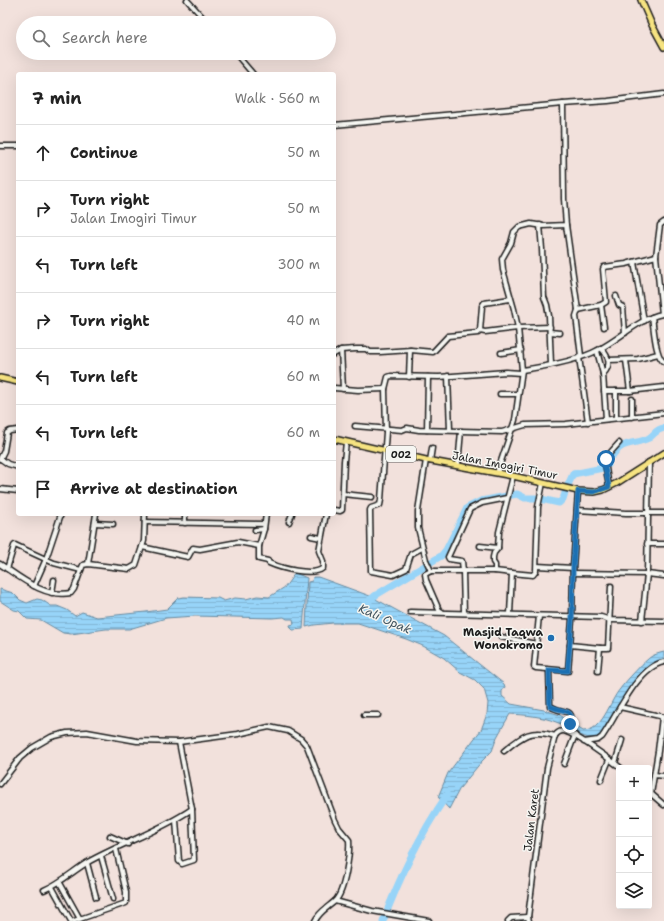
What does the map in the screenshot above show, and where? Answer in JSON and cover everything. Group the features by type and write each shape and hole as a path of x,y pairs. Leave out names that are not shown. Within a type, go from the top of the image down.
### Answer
{"main road":[{"path":"641,0 652,25 664,46"},
{"path":"0,378 16,382"},
{"name":"Jalan Imogiri Timur","path":"336,440 578,491 594,492 609,487 664,453"}],"street":[{"path":"187,0 202,16"},
{"path":"241,60 251,72"},
{"path":"336,125 664,94"},
{"path":"563,104 564,199 566,225 578,310 576,316 588,422"},
{"path":"0,146 16,146"},
{"path":"422,548 411,554 406,569 398,573 393,575 371,571 370,510 371,508 380,505 381,502 385,428 385,389 388,376 428,377 521,371 599,350 652,316 663,313 656,256 660,225 664,222"},
{"path":"497,473 515,420 521,371 521,350 518,328 502,270 502,259 511,243 516,229 522,225 566,225"},
{"path":"540,225 544,297 547,305 550,327 551,364"},
{"path":"578,310 601,305 606,302 604,267 634,262 656,256"},
{"path":"634,262 644,321"},
{"path":"616,296 619,305 623,307 625,333"},
{"path":"480,331 483,304 486,302 510,300"},
{"path":"601,305 604,326"},
{"path":"652,316 658,354 664,362"},
{"path":"336,353 341,350 366,349 370,352 410,350 433,352 448,336 478,333 480,331 485,332 518,328 550,327"},
{"path":"550,332 560,333"},
{"path":"341,350 343,389"},
{"path":"409,377 410,350"},
{"path":"501,353 521,350"},
{"path":"599,350 607,356 609,360 608,367 603,374"},
{"path":"599,350 603,374 606,419"},
{"path":"609,360 638,359 658,354"},
{"path":"626,360 630,391"},
{"path":"448,376 450,430"},
{"path":"428,377 428,430"},
{"path":"604,391 630,391 664,387"},
{"path":"336,388 358,390 385,389"},
{"path":"616,391 616,418"},
{"path":"500,394 518,394"},
{"path":"632,399 632,417"},
{"path":"355,426 402,430 407,428 419,430 495,432 512,430 525,425 566,424 664,413"},
{"path":"16,430 7,433 4,451 0,459 16,466"},
{"path":"458,465 461,431"},
{"path":"336,510 342,510 346,442"},
{"path":"609,487 606,467 610,453 620,443"},
{"path":"430,569 422,548 418,528 418,511 428,460 432,448"},
{"path":"642,621 647,574 649,461"},
{"path":"495,571 493,556 498,548 500,532 513,476"},
{"path":"442,612 439,610 437,602 426,580 425,574 430,569 495,571 532,575 536,572 538,507 544,483"},
{"path":"0,489 16,491"},
{"path":"539,616 534,667 549,670 568,671 578,491"},
{"path":"343,494 372,497"},
{"path":"464,613 464,571 462,561 449,559 448,557 470,509 474,506 508,497"},
{"path":"577,510 648,514 664,513"},
{"path":"34,586 46,559 60,516"},
{"path":"88,564 96,516"},
{"path":"0,564 34,586 52,593 70,593 74,589 84,565 88,564 129,569 136,565 144,541 145,516"},
{"path":"185,516 185,523"},
{"path":"266,516 259,546 259,559 268,561 269,563 281,568 313,572 323,568 323,560 319,551 326,516"},
{"path":"289,522 291,516"},
{"path":"145,522 264,527"},
{"path":"95,523 113,524"},
{"path":"255,530 264,527"},
{"path":"311,536 321,538"},
{"path":"142,547 188,557 193,548 200,549 238,542 259,546"},
{"path":"647,544 664,544"},
{"path":"7,569 15,545 63,566 81,570"},
{"path":"480,546 498,548"},
{"path":"537,566 573,571 664,576"},
{"path":"510,614 512,573"},
{"path":"52,593 54,580"},
{"path":"570,645 600,648 607,648 609,646 611,586"},
{"path":"410,612 601,617 610,620 664,621"},
{"path":"501,637 536,644"},
{"path":"598,671 600,648"},
{"path":"584,742 598,740 602,737 630,691 654,665 664,662"},
{"path":"549,670 550,706 568,712 572,721 568,730"},
{"path":"620,707 663,717 662,743 652,784"},
{"path":"364,715 378,715"},
{"path":"0,784 20,758 46,739 59,734 87,732 137,741 179,742 238,734 269,727 288,731 304,742 310,752 335,820 339,828 349,840 349,852 344,883 340,894 335,901 317,916 315,921"},
{"path":"504,751 518,739 530,733 539,732 555,736 560,731 568,730 617,765"},
{"path":"564,764 575,735"},
{"name":"Jalan Karet","path":"528,919 547,768 555,736"},
{"path":"615,763 622,740"},
{"path":"176,820 179,861 182,864 194,860 192,809 179,742"},
{"path":"601,780 609,760"},
{"path":"654,775 664,776"},
{"path":"652,795 664,805"},
{"path":"44,890 60,883 87,863 176,820 192,809"},
{"path":"110,836 128,844"},
{"path":"74,921 126,903 126,892 116,849"},
{"path":"101,856 113,899"},
{"path":"87,863 96,898"},
{"path":"60,883 80,919"},
{"path":"52,887 71,921"},
{"path":"335,901 372,911 429,921"},
{"path":"508,921 511,918 528,919"}],"water":[{"path":"295,573 307,578 303,629 293,630 290,625 294,624 293,619 287,619 284,617 195,616 166,618 129,629 106,629 71,634 63,633 41,620 27,619 19,611 14,610 0,601 0,589 13,593 20,600 27,603 37,599 42,600 51,606 57,606 67,610 75,616 82,612 97,617 167,609 178,598 184,597 218,598 224,601 235,598 246,599 257,596 269,597 285,587"},
{"path":"313,577 318,577 370,596 444,636 504,684 505,687 502,691 502,696 511,704 544,710 560,715 583,731 590,730 601,721 626,681 649,658 664,652 664,663 652,669 629,689 612,719 599,737 593,738 582,736 561,724 545,718 510,714 497,737 492,751 460,788 449,809 438,797 448,773 481,730 487,714 488,703 484,689 475,680 460,672 444,658 423,646 406,639 358,623 333,623 306,627 308,582 312,581"}],"waterway":[{"path":"613,455 621,447 649,438 657,431 664,428"},
{"path":"568,485 573,474 603,468 608,465"},
{"path":"541,499 559,503 563,499 566,490"},
{"path":"365,604 376,595 441,556 446,550 467,508 481,501 517,494 525,498 539,498"},
{"name":"Kali Opak","path":"383,921 411,856 447,795"}],"place":[{"name":"Masjid Taqwa Wonokromo","path":"551,638"}],"route":[{"path":"570,724 572,719 571,715 566,711 555,709 550,706 549,670 568,671 570,659 573,568 578,491 594,492 609,487 604,463 606,459"}]}
